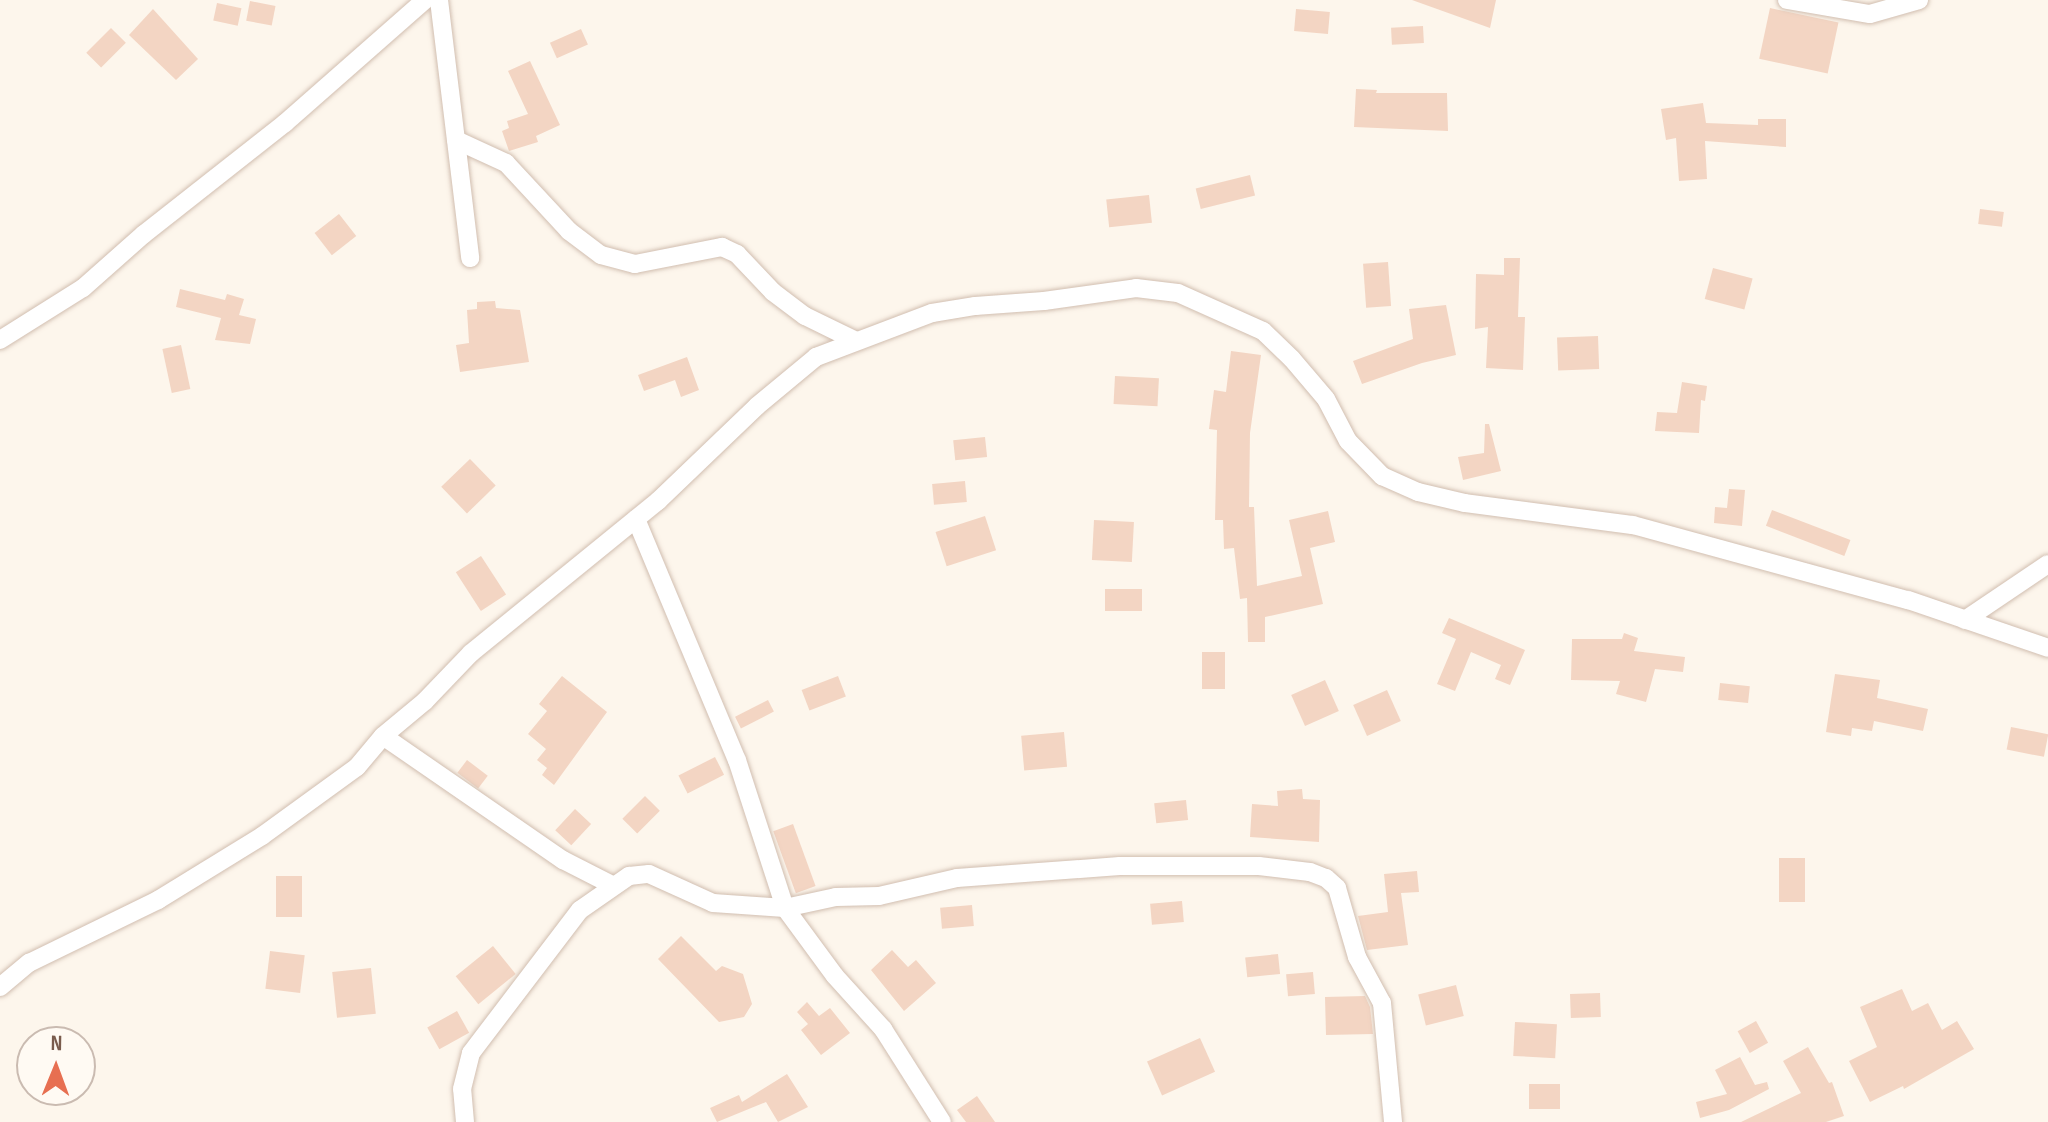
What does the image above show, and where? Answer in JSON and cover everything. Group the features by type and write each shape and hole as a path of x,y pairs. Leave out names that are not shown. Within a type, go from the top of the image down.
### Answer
{"street":[{"path":"0,340 83,288 144,234 285,123 425,0"},
{"path":"439,0 470,258"},
{"path":"1787,0 1870,14 1919,0"},
{"path":"456,140 506,163 569,231 601,255 635,264 722,247 737,254 773,292 805,316 854,340"},
{"path":"0,987 29,963 158,900 262,836 357,767 383,736 425,701 471,653 636,519 757,406 816,357 854,340 932,313 1136,288 1178,293 1263,331 1326,399 1357,450 1382,476 1418,492 1465,503 1633,525 1770,560 2048,648"},
{"path":"636,519 737,760 785,908 835,976 883,1029 942,1122"},
{"path":"1965,620 2048,564"},
{"path":"383,736 563,860 612,885"},
{"path":"465,1122 462,1089 471,1053 580,910 629,876 649,874 713,903 785,908 836,897 879,896 957,878 1090,868 1259,866 1310,872 1326,878 1337,888 1357,957 1382,1003 1393,1122"}],"building":[{"path":"1412,0 1496,0 1490,28"},
{"path":"250,1 276,6 272,26 246,21"},
{"path":"217,3 241,8 238,26 213,21"},
{"path":"1770,8 1838,23 1828,73 1759,59"},
{"path":"153,9 198,59 176,80 129,35"},
{"path":"1296,9 1330,12 1328,34 1294,31"},
{"path":"1423,26 1424,43 1392,45 1391,28"},
{"path":"111,28 126,43 101,68 86,53"},
{"path":"581,29 588,45 557,58 550,43"},
{"path":"530,61 560,125 536,136 538,142 509,151 502,131 509,128 507,121 528,114 508,71"},
{"path":"1356,89 1377,90 1376,93 1447,93 1448,131 1354,127"},
{"path":"1703,103 1706,123 1758,125 1758,119 1786,119 1786,147 1705,141 1707,179 1679,181 1676,138 1666,140 1661,109"},
{"path":"1250,175 1255,195 1201,209 1196,189"},
{"path":"1149,195 1152,223 1109,227 1106,199"},
{"path":"1980,209 2004,212 2002,227 1978,224"},
{"path":"339,214 356,236 332,255 315,233"},
{"path":"1504,258 1520,258 1518,317 1525,317 1523,370 1486,368 1488,327 1475,329 1476,274 1504,275"},
{"path":"1388,262 1391,306 1366,308 1363,264"},
{"path":"1713,268 1753,279 1744,310 1705,299"},
{"path":"180,289 225,300 227,294 244,299 239,315 256,319 250,344 215,340 221,318 176,307"},
{"path":"495,301 496,308 520,310 529,362 460,372 456,345 469,343 467,310 477,309 477,302"},
{"path":"1446,305 1456,355 1362,384 1353,361 1413,339 1409,309"},
{"path":"1598,336 1599,369 1558,370 1557,337"},
{"path":"181,345 190,389 172,393 162,349"},
{"path":"1231,351 1261,355 1250,433 1249,507 1254,507 1257,586 1302,576 1289,520 1328,511 1335,542 1310,548 1323,604 1265,617 1265,642 1248,642 1247,598 1240,599 1234,548 1224,549 1223,520 1215,520 1217,430 1209,429 1214,390 1226,392"},
{"path":"687,357 699,390 681,397 675,380 644,391 638,375"},
{"path":"1115,376 1159,378 1157,406 1114,404"},
{"path":"1682,382 1707,386 1705,401 1701,400 1699,433 1655,431 1657,412 1677,413"},
{"path":"1485,424 1489,424 1501,471 1463,480 1458,457 1484,453"},
{"path":"985,437 987,457 955,460 953,440"},
{"path":"470,459 496,486 467,513 441,487"},
{"path":"965,481 967,502 934,505 932,484"},
{"path":"1729,489 1745,490 1742,526 1714,523 1715,507 1727,508"},
{"path":"1772,510 1850,540 1844,556 1766,526"},
{"path":"985,516 996,550 947,566 936,532"},
{"path":"1094,520 1134,522 1132,562 1092,560"},
{"path":"481,556 506,595 481,611 456,572"},
{"path":"1105,589 1142,589 1142,611 1105,611"},
{"path":"1449,618 1525,650 1510,685 1495,679 1501,665 1471,652 1455,691 1437,684 1456,639 1442,633"},
{"path":"1624,633 1638,638 1634,651 1685,657 1683,672 1655,669 1646,702 1616,694 1620,681 1571,680 1572,639 1622,639"},
{"path":"1202,652 1225,652 1225,689 1202,689"},
{"path":"1835,674 1880,680 1877,698 1928,709 1923,731 1874,721 1872,731 1852,728 1851,736 1826,732"},
{"path":"562,676 607,712 554,785 542,775 547,768 537,760 546,749 528,734 547,711 539,704"},
{"path":"838,676 846,697 809,711 802,690"},
{"path":"1325,680 1339,711 1305,726 1291,695"},
{"path":"1720,683 1750,686 1748,703 1718,700"},
{"path":"1387,690 1401,721 1367,736 1353,705"},
{"path":"768,700 774,712 741,728 735,717"},
{"path":"2011,727 2048,734 2044,757 2007,750"},
{"path":"1064,732 1067,767 1024,771 1021,736"},
{"path":"715,757 724,775 688,793 678,776"},
{"path":"467,760 488,776 478,788 457,773"},
{"path":"1302,789 1303,799 1320,800 1319,842 1250,837 1252,804 1278,806 1277,791"},
{"path":"645,796 660,811 637,833 622,819"},
{"path":"1186,800 1188,820 1156,823 1154,803"},
{"path":"575,809 591,824 571,845 555,830"},
{"path":"793,824 816,886 796,893 773,831"},
{"path":"1779,858 1805,858 1805,902 1779,902"},
{"path":"1417,871 1419,892 1401,893 1408,945 1367,950 1358,916 1388,912 1384,874"},
{"path":"276,876 302,876 302,917 276,917"},
{"path":"1182,901 1184,922 1152,925 1150,904"},
{"path":"972,905 974,926 942,929 940,908"},
{"path":"681,936 716,971 722,966 743,974 752,1004 744,1017 719,1022 658,959"},
{"path":"493,946 516,974 478,1004 456,976"},
{"path":"892,950 908,967 916,960 936,983 904,1011 871,970"},
{"path":"270,951 305,955 300,993 265,989"},
{"path":"1278,954 1280,974 1247,977 1245,957"},
{"path":"371,968 376,1014 337,1018 332,972"},
{"path":"1313,972 1315,994 1288,996 1286,974"},
{"path":"1456,985 1464,1016 1426,1025 1418,994"},
{"path":"1902,989 1912,1011 1928,1003 1942,1030 1957,1021 1974,1049 1904,1089 1903,1086 1870,1102 1849,1061 1877,1047 1860,1007"},
{"path":"1600,993 1601,1017 1571,1018 1570,994"},
{"path":"1365,996 1370,1007 1373,1034 1326,1035 1325,997"},
{"path":"807,1002 819,1016 830,1008 850,1033 821,1055 801,1030 808,1024 797,1012"},
{"path":"457,1011 469,1033 439,1049 427,1027"},
{"path":"1756,1021 1768,1043 1750,1053 1738,1031"},
{"path":"1515,1022 1557,1024 1555,1058 1513,1056"},
{"path":"1200,1038 1215,1072 1162,1095 1147,1062"},
{"path":"1808,1047 1829,1083 1832,1082 1844,1116 1826,1122 1741,1122 1801,1093 1783,1061"},
{"path":"1740,1057 1755,1085 1767,1082 1769,1089 1729,1110 1700,1118 1696,1102 1727,1094 1715,1070"},
{"path":"787,1074 808,1107 778,1122 766,1102 717,1122 710,1108 739,1095 742,1102"},
{"path":"1529,1084 1560,1084 1560,1109 1529,1109"},
{"path":"977,1096 995,1122 966,1122 957,1110"}]}
